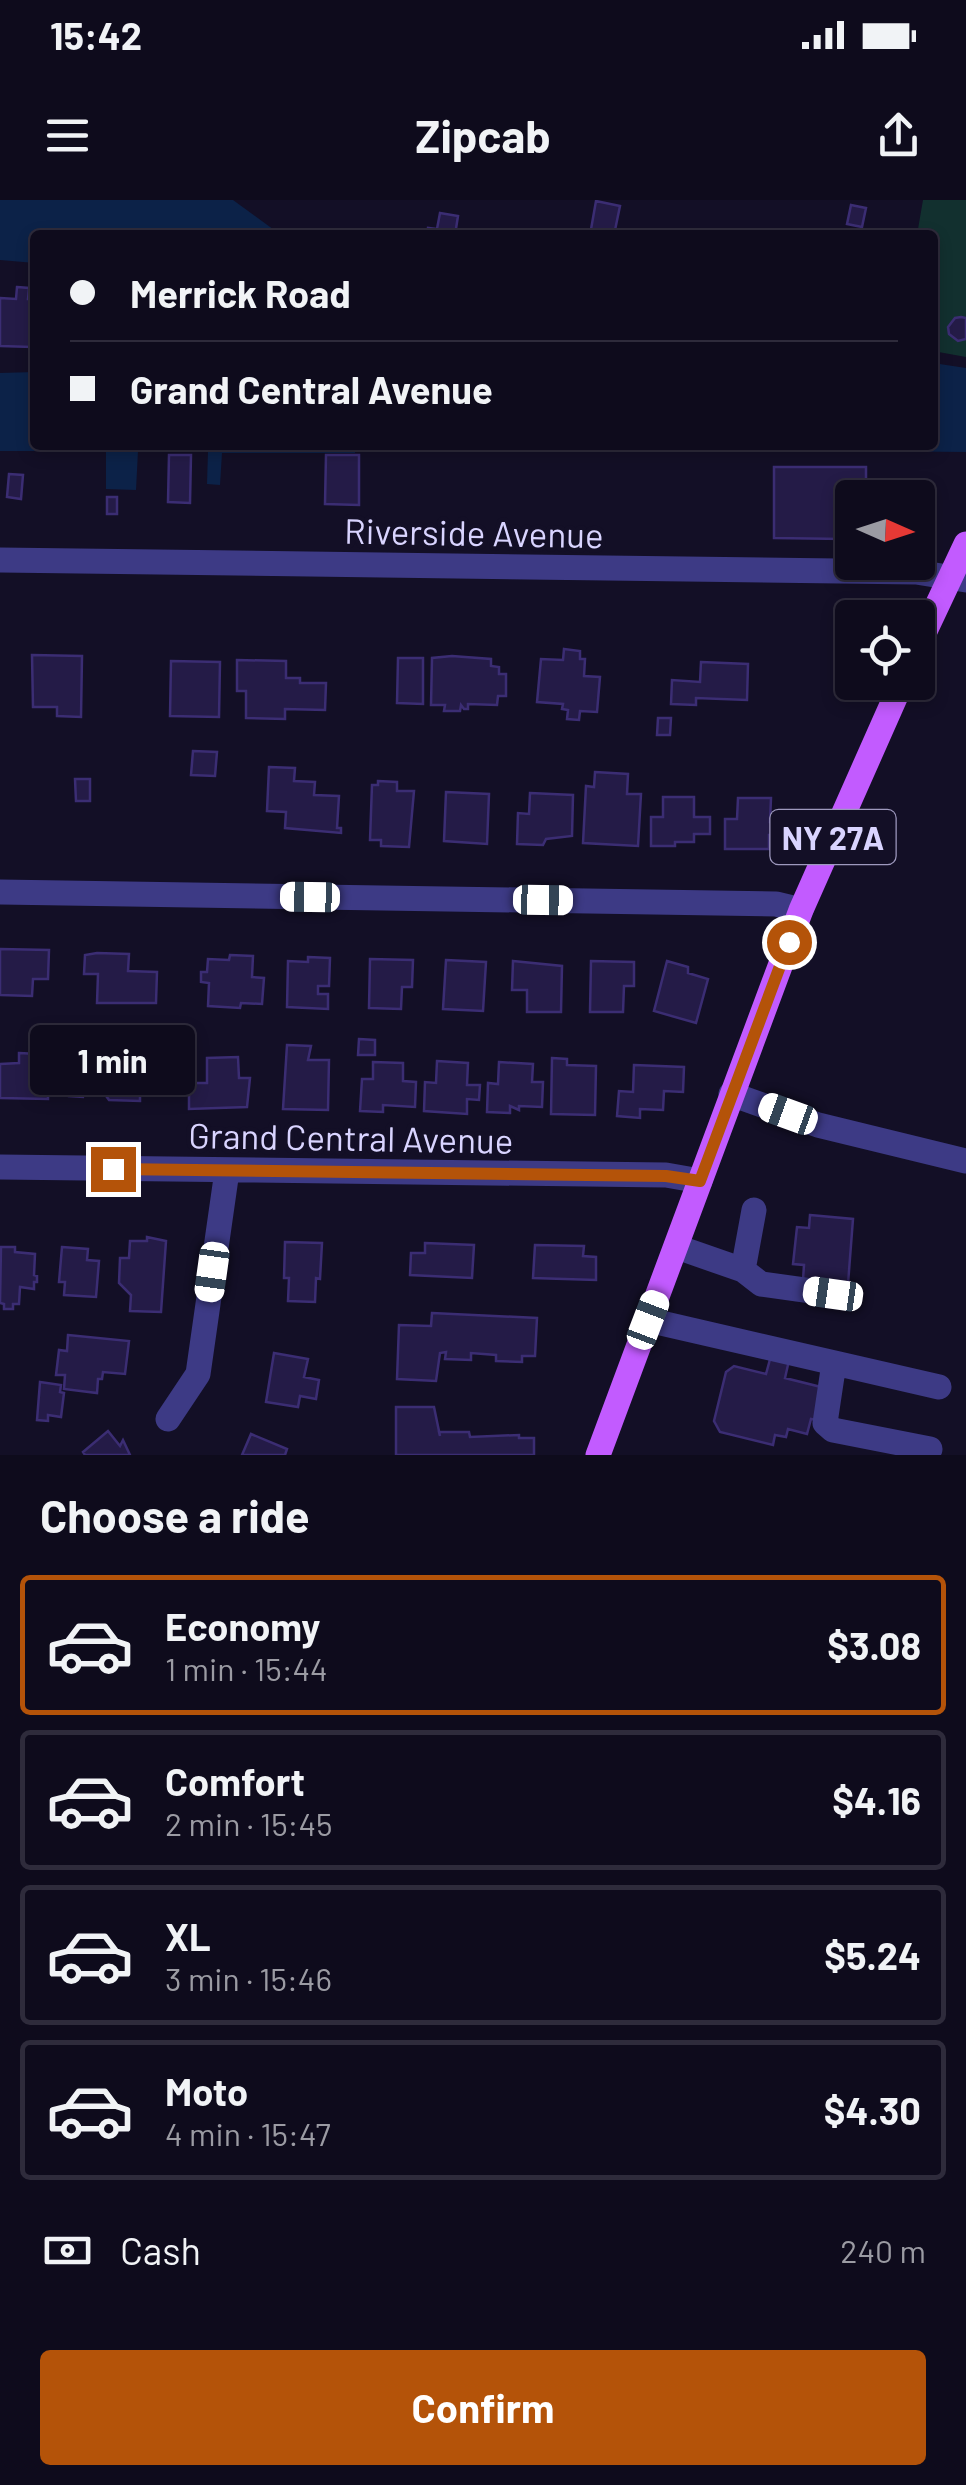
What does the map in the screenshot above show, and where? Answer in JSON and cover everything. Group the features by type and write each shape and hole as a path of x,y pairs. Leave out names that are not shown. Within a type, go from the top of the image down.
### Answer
{"main road":[{"path":"935,616 956,579 966,544"},
{"name":"NY 27A","path":"598,1455 802,910 894,700"}],"street":[{"name":"Riverside Avenue","path":"0,560 916,572 956,579"},
{"path":"0,892 776,904 802,910"},
{"path":"731,1094 818,1125 966,1162"},
{"name":"Grand Central Avenue","path":"0,1167 666,1176 700,1181"},
{"path":"168,1420 198,1374 227,1171"},
{"path":"743,1270 754,1210"},
{"path":"677,1247 743,1270 761,1284 833,1294"},
{"path":"648,1320 939,1387"},
{"path":"834,1363 826,1423 833,1430 930,1449"}],"green space":[{"path":"923,200 966,200 966,357 938,352 938,230 918,230"}],"water":[{"path":"0,200 233,200 274,230 30,230 30,263 0,260"},
{"path":"938,364 966,368 966,452 763,450 938,450"},
{"path":"30,372 30,450 355,450 355,453 222,453 220,485 207,484 208,451 138,451 136,490 106,489 106,451 0,451 0,373"}],"building":[{"path":"596,201 620,206 615,230 591,230"},
{"path":"851,205 866,208 862,227 847,224"},
{"path":"440,213 458,216 456,230 428,230 437,229"},
{"path":"17,287 29,288 30,347 0,346 0,298 16,299"},
{"path":"961,317 966,318 966,339 958,341 949,334 948,327"},
{"path":"169,455 191,455 190,503 168,502"},
{"path":"326,455 359,455 359,505 325,504"},
{"path":"774,467 866,467 866,480 835,480 835,539 774,538"},
{"path":"9,474 23,475 21,499 7,497"},
{"path":"107,497 117,497 117,514 107,514"},
{"path":"564,649 580,651 580,659 585,659 584,676 600,677 597,712 580,711 579,720 567,719 568,710 562,709 563,704 537,702 541,659 563,660"},
{"path":"32,655 82,656 81,717 57,716 57,707 33,707"},
{"path":"398,658 423,658 423,704 397,703"},
{"path":"432,658 491,659 491,666 499,667 499,674 506,674 506,696 498,696 497,705 468,704 468,709 464,709 461,705 460,711 444,711 445,705 431,705"},
{"path":"237,660 286,661 286,678 300,678 300,683 326,683 325,710 285,709 285,719 246,718 246,691 237,691"},
{"path":"171,661 220,662 219,717 170,716"},
{"path":"701,662 748,664 747,700 696,698 696,705 671,704 672,680 700,682"},
{"path":"658,718 671,718 670,735 657,735"},
{"path":"193,751 217,752 215,776 191,775"},
{"path":"269,767 295,768 294,781 315,782 314,795 339,796 337,828 341,828 341,833 285,828 286,812 267,811"},
{"path":"595,772 628,774 627,794 641,794 638,846 583,843 586,786 594,787"},
{"path":"75,779 90,779 90,801 76,801"},
{"path":"378,781 397,782 397,791 414,791 409,847 381,846 381,840 370,840 372,785 378,785"},
{"path":"446,792 489,794 487,844 444,841"},
{"path":"530,793 573,795 572,836 546,839 543,845 517,844 518,813 529,814"},
{"path":"663,797 694,797 694,817 710,817 710,834 694,834 694,842 675,842 675,846 651,846 651,817 663,817"},
{"path":"738,798 771,798 770,822 780,823 780,835 769,835 769,849 725,849 725,819 737,819"},
{"path":"0,949 49,950 48,979 33,979 32,996 0,995"},
{"path":"129,954 128,971 157,972 156,1003 97,1003 98,974 84,974 85,955"},
{"path":"230,955 253,956 252,977 264,978 262,1004 241,1003 240,1008 208,1006 209,983 201,982 201,972 207,972 208,959 229,960"},
{"path":"308,957 330,958 329,986 318,986 318,994 328,994 328,1009 287,1007 288,961 308,962"},
{"path":"370,959 413,960 412,987 402,987 401,1009 369,1008"},
{"path":"446,960 486,962 483,1011 443,1009"},
{"path":"513,961 562,966 561,1012 527,1012 527,990 512,990"},
{"path":"591,961 634,962 634,986 624,986 623,1012 590,1012"},
{"path":"667,961 708,979 696,1023 654,1011"},
{"path":"359,1039 375,1040 375,1055 358,1055"},
{"path":"287,1045 311,1046 308,1060 329,1060 328,1110 283,1109"},
{"path":"19,1053 37,1054 37,1065 48,1065 48,1099 0,1098 0,1064 19,1063"},
{"path":"238,1057 239,1078 250,1078 247,1107 189,1109 189,1083 207,1083 207,1058"},
{"path":"552,1058 567,1059 567,1065 596,1066 595,1115 551,1114"},
{"path":"108,1060 125,1061 124,1074 141,1071 140,1077 151,1078 150,1095 140,1094 140,1101 109,1100 104,1093 69,1096 70,1074 103,1077"},
{"path":"437,1061 468,1063 467,1085 480,1085 479,1100 467,1099 467,1114 424,1111 425,1082 436,1083"},
{"path":"373,1062 403,1063 403,1081 416,1082 415,1107 383,1105 383,1112 360,1111 362,1079 373,1079"},
{"path":"499,1062 533,1064 532,1082 543,1082 542,1107 519,1106 519,1110 510,1106 510,1113 487,1112 488,1083 498,1084"},
{"path":"634,1065 684,1067 683,1092 664,1091 663,1110 640,1109 640,1118 617,1116 619,1091 633,1092"},
{"path":"810,1215 853,1219 848,1284 803,1280 804,1265 793,1264 797,1227 809,1228"},
{"path":"147,1237 166,1241 161,1312 130,1311 131,1295 119,1283 120,1258 129,1258 130,1241 147,1241"},
{"path":"285,1242 322,1243 315,1302 288,1301"},
{"path":"425,1243 474,1245 472,1278 410,1275 411,1253 425,1253"},
{"path":"535,1245 584,1246 583,1256 596,1257 596,1280 533,1278"},
{"path":"1,1247 35,1254 37,1282 34,1289 20,1287 19,1304 13,1304 13,1309 4,1309 0,1303"},
{"path":"62,1247 88,1249 87,1260 99,1261 96,1297 64,1295 65,1282 59,1282"},
{"path":"432,1313 537,1318 535,1356 522,1356 522,1362 496,1361 496,1355 471,1353 471,1360 445,1359 446,1352 440,1353 436,1381 397,1379 399,1325 431,1326"},
{"path":"68,1335 129,1341 125,1374 103,1372 97,1393 64,1389 65,1375 56,1375 59,1350 67,1351"},
{"path":"772,1352 790,1356 785,1378 825,1388 817,1420 811,1419 807,1434 788,1429 786,1437 775,1435 773,1445 720,1432 714,1421 726,1372 734,1366 766,1374"},
{"path":"274,1353 308,1359 304,1377 319,1380 316,1399 300,1396 298,1407 266,1402"},
{"path":"40,1382 61,1385 61,1417 48,1415 48,1421 37,1420"},
{"path":"396,1407 434,1407 439,1432 469,1432 470,1437 534,1438 534,1455 396,1455"},
{"path":"108,1431 120,1446 123,1440 130,1455 85,1455 83,1452"},
{"path":"251,1434 287,1449 285,1455 242,1455"}],"route":[{"path":"113,1169 666,1176 700,1181 789,942"}]}
